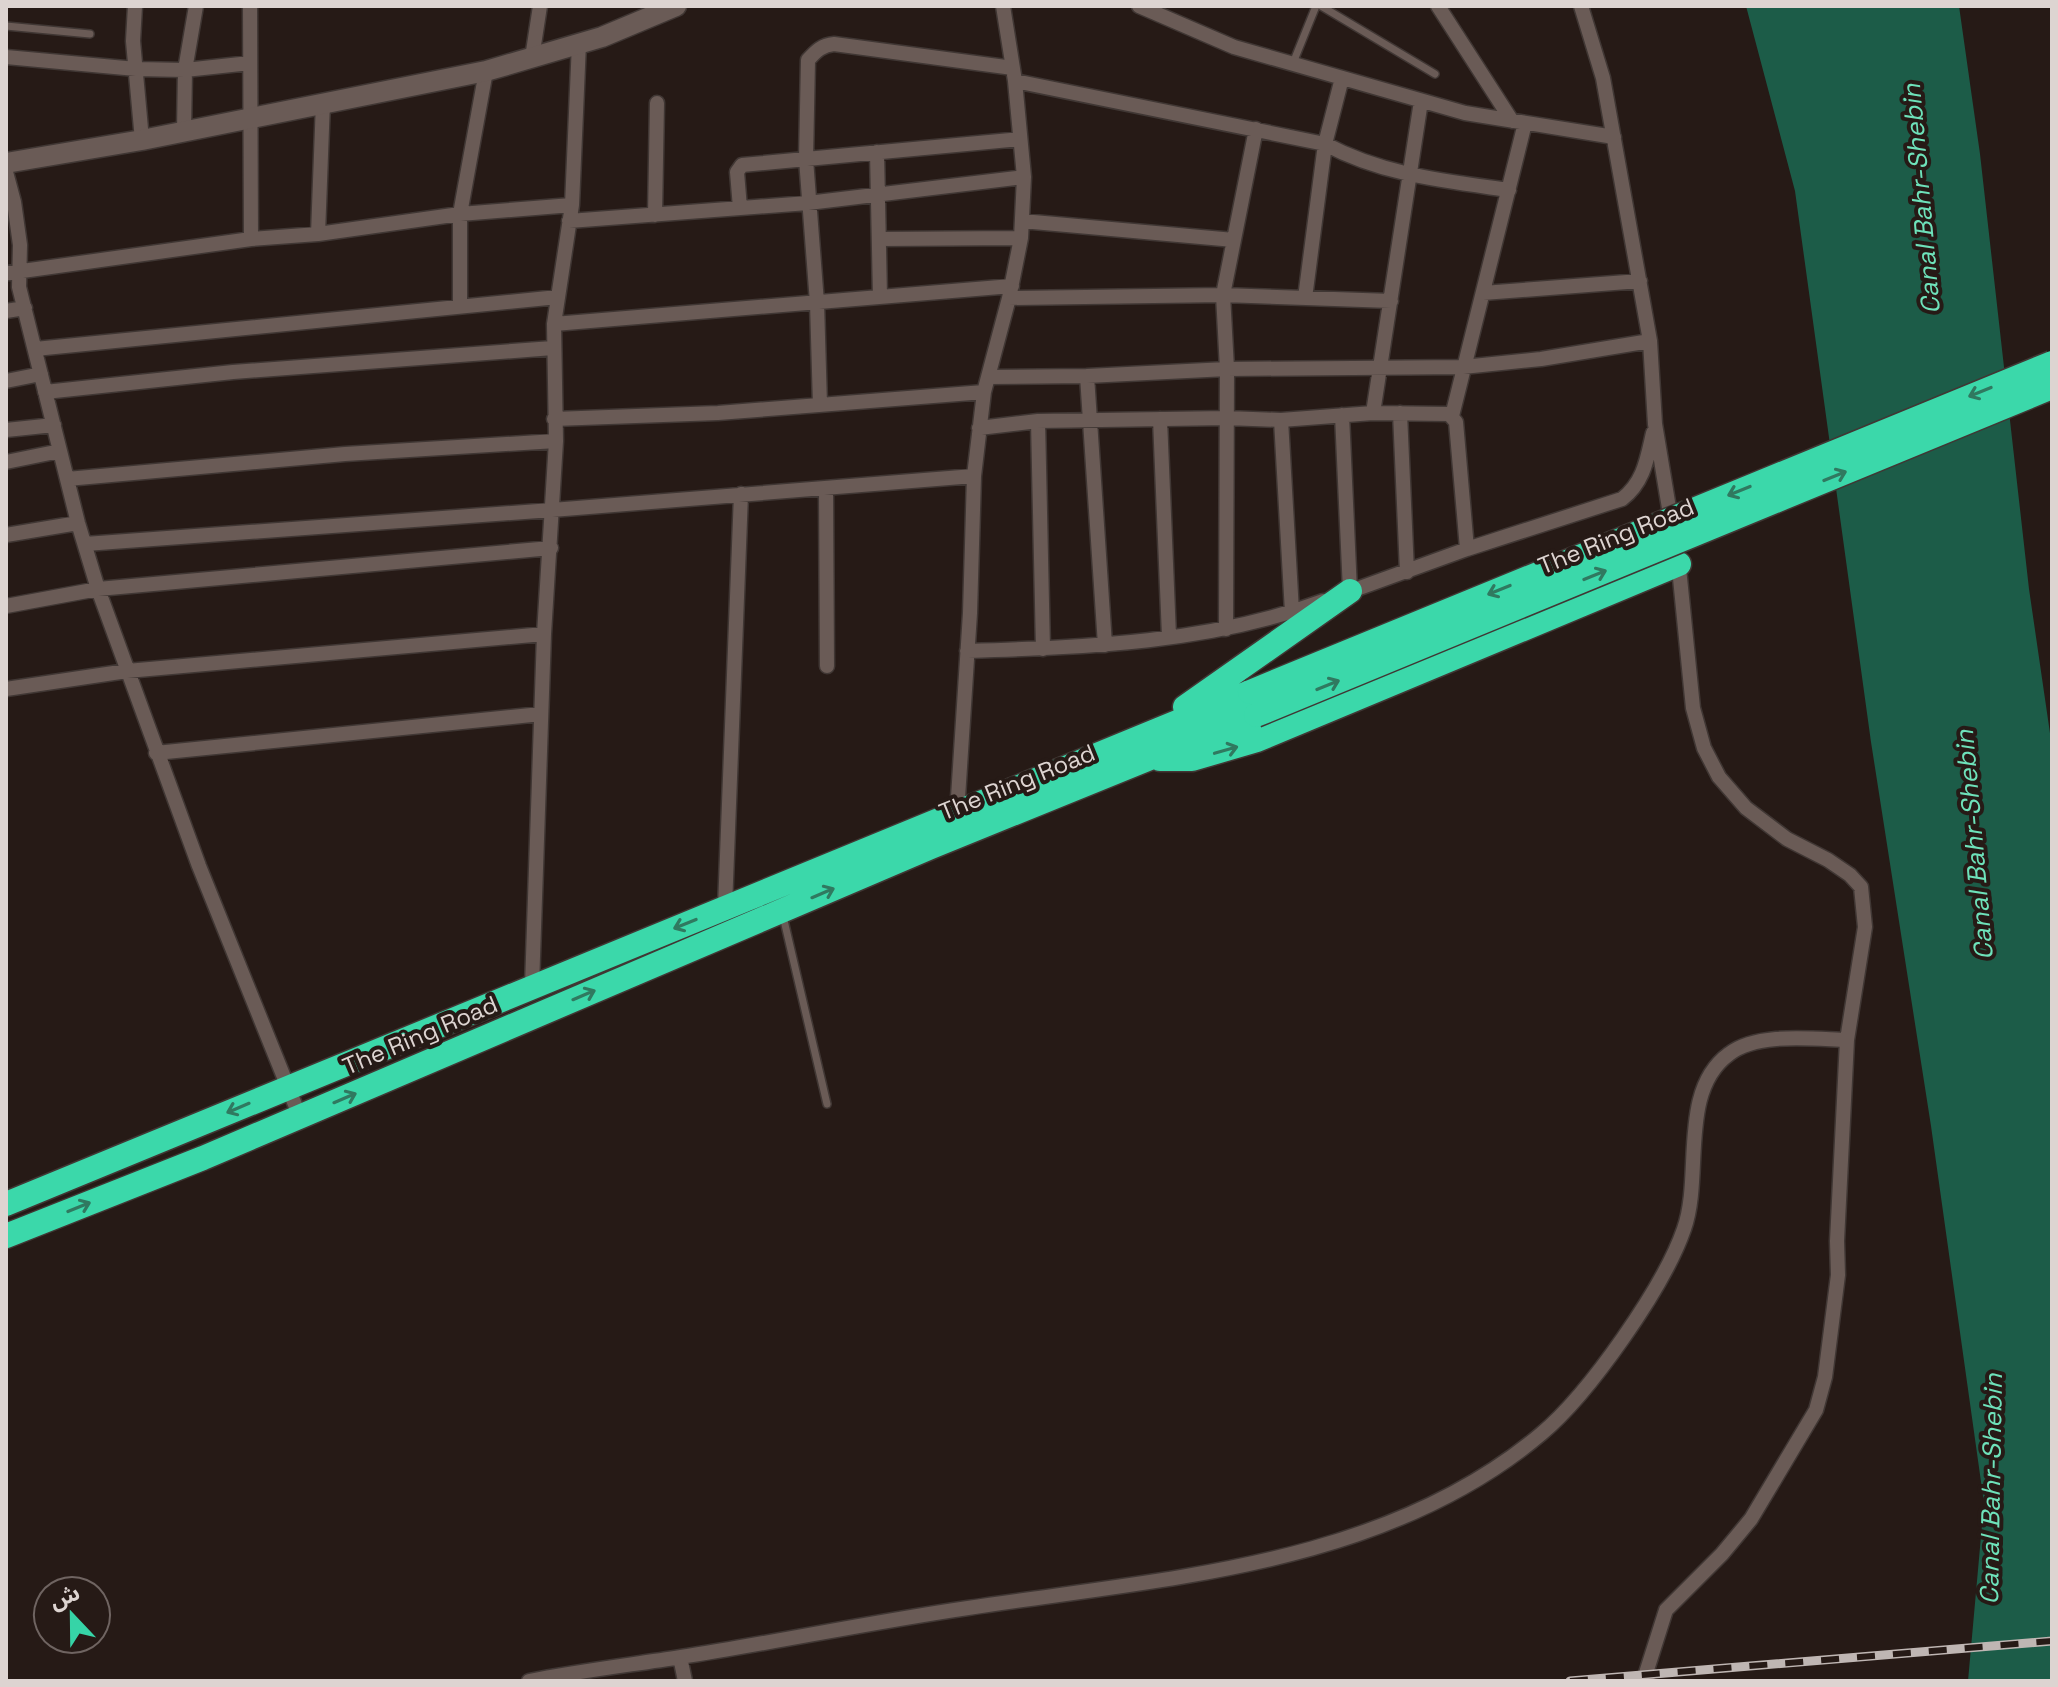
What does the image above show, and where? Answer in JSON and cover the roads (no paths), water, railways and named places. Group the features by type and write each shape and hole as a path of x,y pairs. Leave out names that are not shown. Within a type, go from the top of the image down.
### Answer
{"highway":[{"name":"The Ring Road","path":"1253,703 2052,363"},
{"name":"The Ring Road","path":"6,1236 203,1158 782,911 1148,746 2052,387"},
{"path":"1148,746 1192,759 1257,740 1679,564"},
{"path":"1148,746 1350,591"},
{"name":"The Ring Road","path":"6,1204 957,813 1148,746"}],"street":[{"path":"135,6 133,41 142,140"},
{"path":"184,131 185,70 196,6"},
{"path":"250,6 251,239"},
{"path":"532,58 540,6"},
{"path":"6,163 142,140 486,71 616,31 676,6"},
{"path":"957,813 979,428 986,384 1011,292 1022,221 1024,177 1014,74 1003,6"},
{"path":"1139,6 1234,47 1421,101 1465,113 1614,137"},
{"path":"1438,6 1518,122 1509,190 1452,416 1456,422 1467,549"},
{"path":"1581,6 1603,78 1650,341 1655,424 1679,564 1693,708 1704,748 1719,777 1746,808 1787,839 1850,875 1861,887 1865,927 1847,1040 1838,1275 1825,1377 1816,1410 1751,1519 1722,1554 1666,1610 1646,1673 1647,1681"},
{"path":"532,986 544,634 556,441 554,324 572,205 579,43"},
{"path":"820,405 817,303 806,159 808,60 826,44 1014,74 1325,144 1357,160 1410,176 1509,190"},
{"path":"6,57 136,69 185,70 250,63"},
{"path":"460,305 460,214 486,71"},
{"path":"1305,298 1325,144 1342,78"},
{"path":"1373,413 1421,101"},
{"path":"318,234 323,102"},
{"path":"655,215 657,103"},
{"path":"1226,629 1227,369 1223,295 1256,129"},
{"path":"740,208 737,172 740,166 1020,139"},
{"path":"877,152 880,297"},
{"path":"6,172 14,202 12,270 25,308 78,523 98,589 199,866 300,1117"},
{"path":"569,221 808,203 1024,177"},
{"path":"12,270 460,214 572,205"},
{"path":"1022,221 1234,240"},
{"path":"880,239 1021,238"},
{"path":"1483,293 1640,281"},
{"path":"554,324 880,297 1011,292 1391,301"},
{"path":"35,349 558,297"},
{"path":"6,311 25,308"},
{"path":"554,419 718,413 820,405 986,384 1087,376 1227,369 1463,367 1541,359 1650,341"},
{"path":"45,392 233,372 553,348"},
{"path":"6,381 41,374"},
{"path":"1087,376 1105,645"},
{"path":"979,428 1038,421 1281,420 1373,413 1452,416"},
{"path":"1400,413 1407,572"},
{"path":"1342,415 1350,591"},
{"path":"1160,419 1169,636"},
{"path":"1281,420 1292,612"},
{"path":"1038,421 1043,649"},
{"path":"967,651 1105,645 1226,629 1292,612 1467,549 1622,499 1634,490 1643,474 1655,424"},
{"path":"6,430 54,425"},
{"path":"67,479 345,454 556,441"},
{"path":"6,462 60,451"},
{"path":"85,544 974,476"},
{"path":"826,488 827,666"},
{"path":"725,907 741,494"},
{"path":"6,535 78,523"},
{"path":"6,606 98,589 551,548"},
{"path":"6,689 127,671 544,634"},
{"path":"156,753 541,714"},
{"path":"529,1681 949,1610 1169,1580 1230,1568 1315,1547 1442,1499 1496,1467 1542,1433 1573,1404 1638,1315 1683,1234 1690,1211 1698,1107 1707,1079 1718,1063 1732,1051 1752,1043 1784,1038 1847,1040"},
{"path":"680,1657 685,1681"}],"lane":[{"path":"1292,65 1319,6 1435,74"},
{"path":"6,26 90,34"},
{"path":"782,911 827,1104"}],"water":[{"name":"Canal Bahr-Shebin","path":"1746,6 1959,6 1980,154 2029,589 2052,747 2052,1681 1968,1681 1984,1503 1931,1126 1871,742 1795,191"}],"railway":[{"path":"1570,1681 2052,1641"}]}
